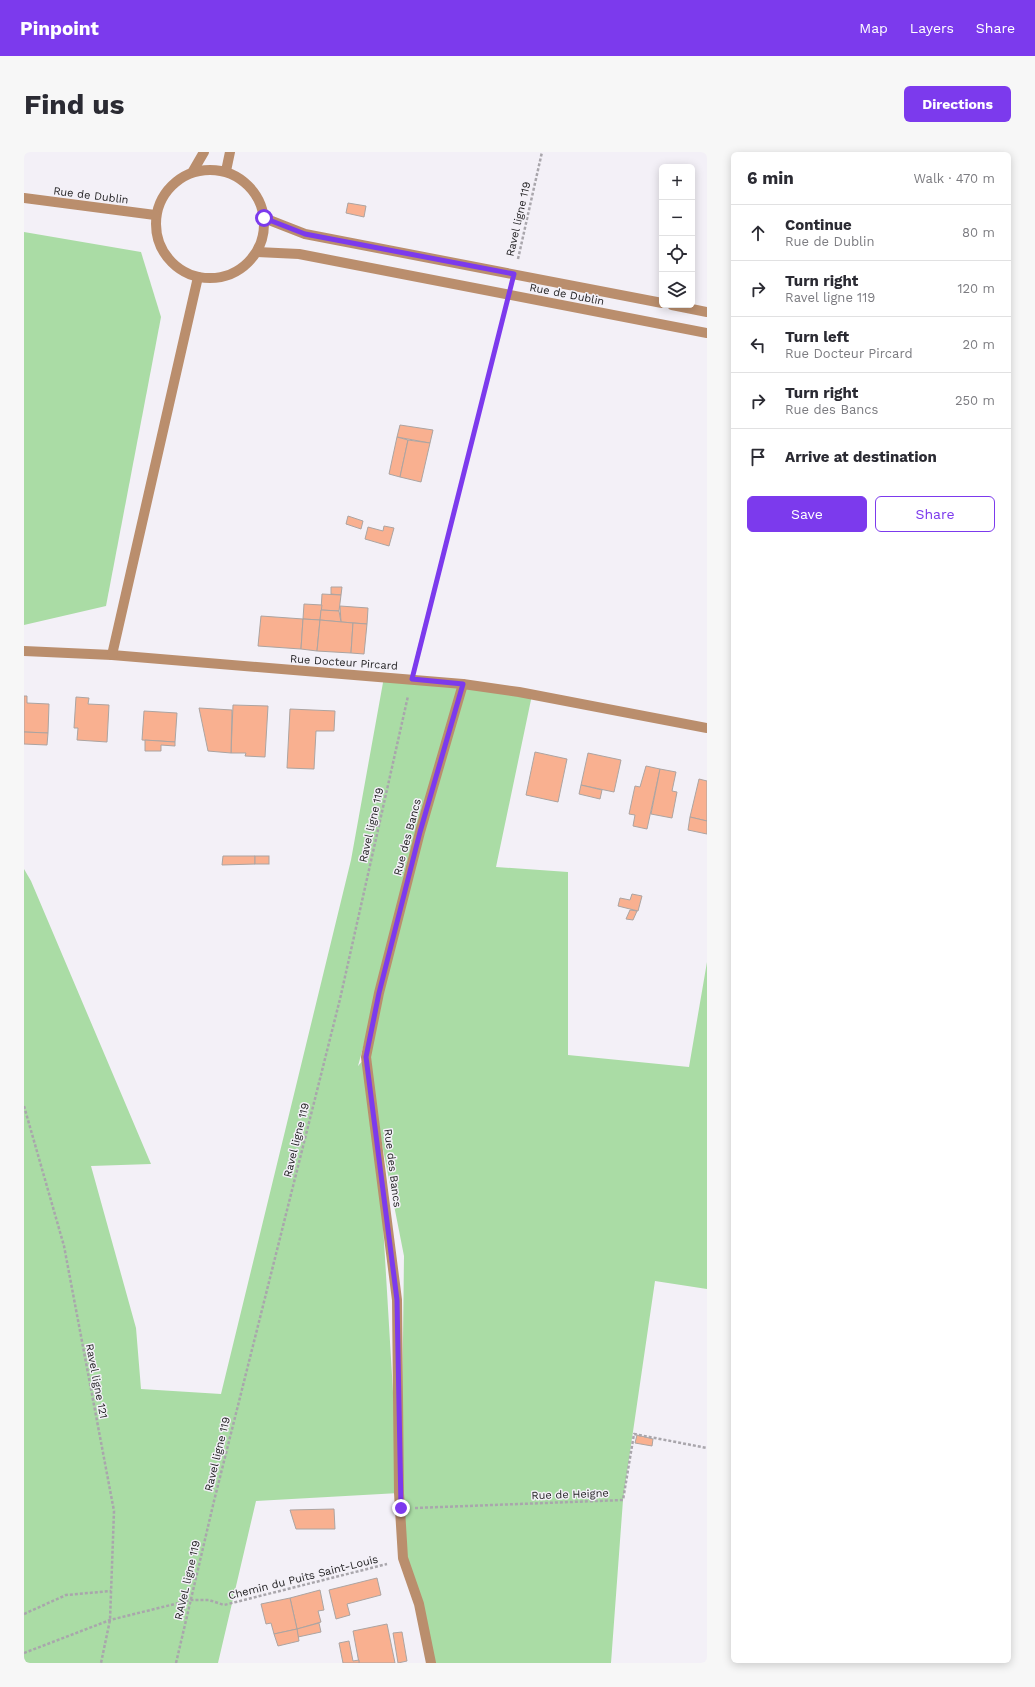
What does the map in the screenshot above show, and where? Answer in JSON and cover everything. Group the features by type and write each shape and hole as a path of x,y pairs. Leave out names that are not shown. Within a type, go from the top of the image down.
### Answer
{"street":[{"path":"193,171 204,152"},
{"path":"226,171 230,152"},
{"path":"210,169 226,171 241,178 252,189 260,203 264,218 262,241 257,252 246,264 232,274 215,278 198,277 183,272 170,261 160,248 155,232 155,215 160,200 168,188 179,178 193,171 210,169"},
{"name":"Rue de Dublin","path":"24,198 155,215"},
{"name":"Rue de Dublin","path":"264,218 305,234 659,302"},
{"name":"Rue de Dublin","path":"257,252 299,254 509,296 707,333"},
{"path":"112,655 198,277"},
{"path":"687,308 707,312"},
{"name":"Rue Docteur Pircard","path":"24,651 112,655 463,684 519,692 707,728"},
{"name":"Rue des Bancs","path":"431,1663 419,1604 403,1558 397,1300 366,1057 379,993 420,832 463,684"}],"path":[{"name":"Ravel ligne 119","path":"514,274 542,152"},
{"name":"Ravel ligne 119","path":"214,1501 340,1000 412,679 509,296"},
{"name":"Ravel ligne 121","path":"24,1106 64,1246 114,1511 110,1620 101,1663"},
{"name":"Rue de Heigne","path":"401,1508 623,1500 634,1434 707,1448"},
{"name":"RAVeL ligne 119","path":"176,1663 214,1501"},
{"name":"Chemin du Puits Saint-Louis","path":"24,1653 110,1620 191,1600 209,1600 224,1605 380,1568 403,1558"},
{"path":"24,1614 66,1595 111,1591"}],"green space":[{"path":"24,232 141,252 161,317 106,606 24,625"},
{"path":"384,677 532,695 496,867 568,872 568,1055 689,1067 707,962 707,1289 655,1281 623,1500 611,1663 431,1663 403,1558 401,1508 404,1256 370,1083 379,1157 399,1493 256,1501 218,1663 24,1663 24,869 31,881 151,1164 91,1166 136,1328 141,1389 221,1394 351,860","holes":["430,803 379,993 366,1057 358,1066"]}],"building":[{"path":"348,203 366,206 364,217 346,213"},
{"path":"400,425 433,430 430,443 397,437"},
{"path":"397,437 408,440 400,477 389,474"},
{"path":"408,440 430,443 421,482 400,477"},
{"path":"348,516 363,521 361,529 346,524"},
{"path":"384,526 394,528 389,546 365,539 368,527 383,531"},
{"path":"331,587 342,587 341,595 331,594"},
{"path":"322,594 341,595 339,611 321,610"},
{"path":"304,604 322,605 320,620 303,619"},
{"path":"340,606 368,608 367,624 341,622"},
{"path":"321,610 339,611 341,622 320,620"},
{"path":"261,616 303,619 301,649 258,646"},
{"path":"303,619 320,620 317,651 301,649"},
{"path":"320,620 353,623 351,653 317,651"},
{"path":"353,623 367,624 364,654 351,653"},
{"path":"24,696 27,696 27,703 49,704 48,733 24,732"},
{"path":"76,697 89,698 88,704 109,705 107,742 77,740 78,728 74,728"},
{"path":"233,705 268,706 265,757 245,756 246,753 231,753"},
{"path":"199,708 232,710 231,753 208,751"},
{"path":"290,709 335,711 334,731 316,731 314,769 287,768"},
{"path":"144,711 177,713 175,742 142,740"},
{"path":"24,732 48,733 47,745 24,744"},
{"path":"145,740 175,742 175,746 161,745 161,751 145,751"},
{"path":"535,752 567,759 558,802 526,795"},
{"path":"588,753 621,760 614,792 581,785"},
{"path":"646,766 660,769 647,829 633,826 635,815 629,814 635,786 640,787"},
{"path":"660,769 676,772 672,791 677,792 672,818 651,814"},
{"path":"699,779 707,781 707,821 690,817"},
{"path":"581,785 602,790 600,799 579,794"},
{"path":"690,817 707,821 707,834 688,830"},
{"path":"223,856 255,856 255,864 222,865"},
{"path":"255,856 269,856 269,864 255,864"},
{"path":"632,894 642,896 638,911 618,906 620,898 630,900"},
{"path":"630,910 637,911 633,920 626,919"},
{"path":"637,1435 653,1439 652,1446 635,1443"},
{"path":"334,1509 335,1529 296,1529 290,1510"},
{"path":"377,1578 381,1595 347,1604 350,1615 336,1619 329,1590"},
{"path":"320,1590 324,1610 318,1611 321,1622 297,1629 290,1598"},
{"path":"290,1598 297,1629 274,1634 271,1623 266,1624 261,1604"},
{"path":"319,1623 321,1632 298,1637 297,1629"},
{"path":"387,1624 395,1663 359,1663 353,1631"},
{"path":"297,1629 299,1641 278,1646 274,1634"},
{"path":"402,1632 407,1661 398,1663 393,1633"},
{"path":"349,1641 353,1661 359,1660 359,1663 343,1663 339,1643"}],"route":[{"path":"264,218 305,234 514,274 503,322 414,666 412,679 463,684 420,832 379,993 366,1057 397,1300 399,1493 401,1508"}]}
